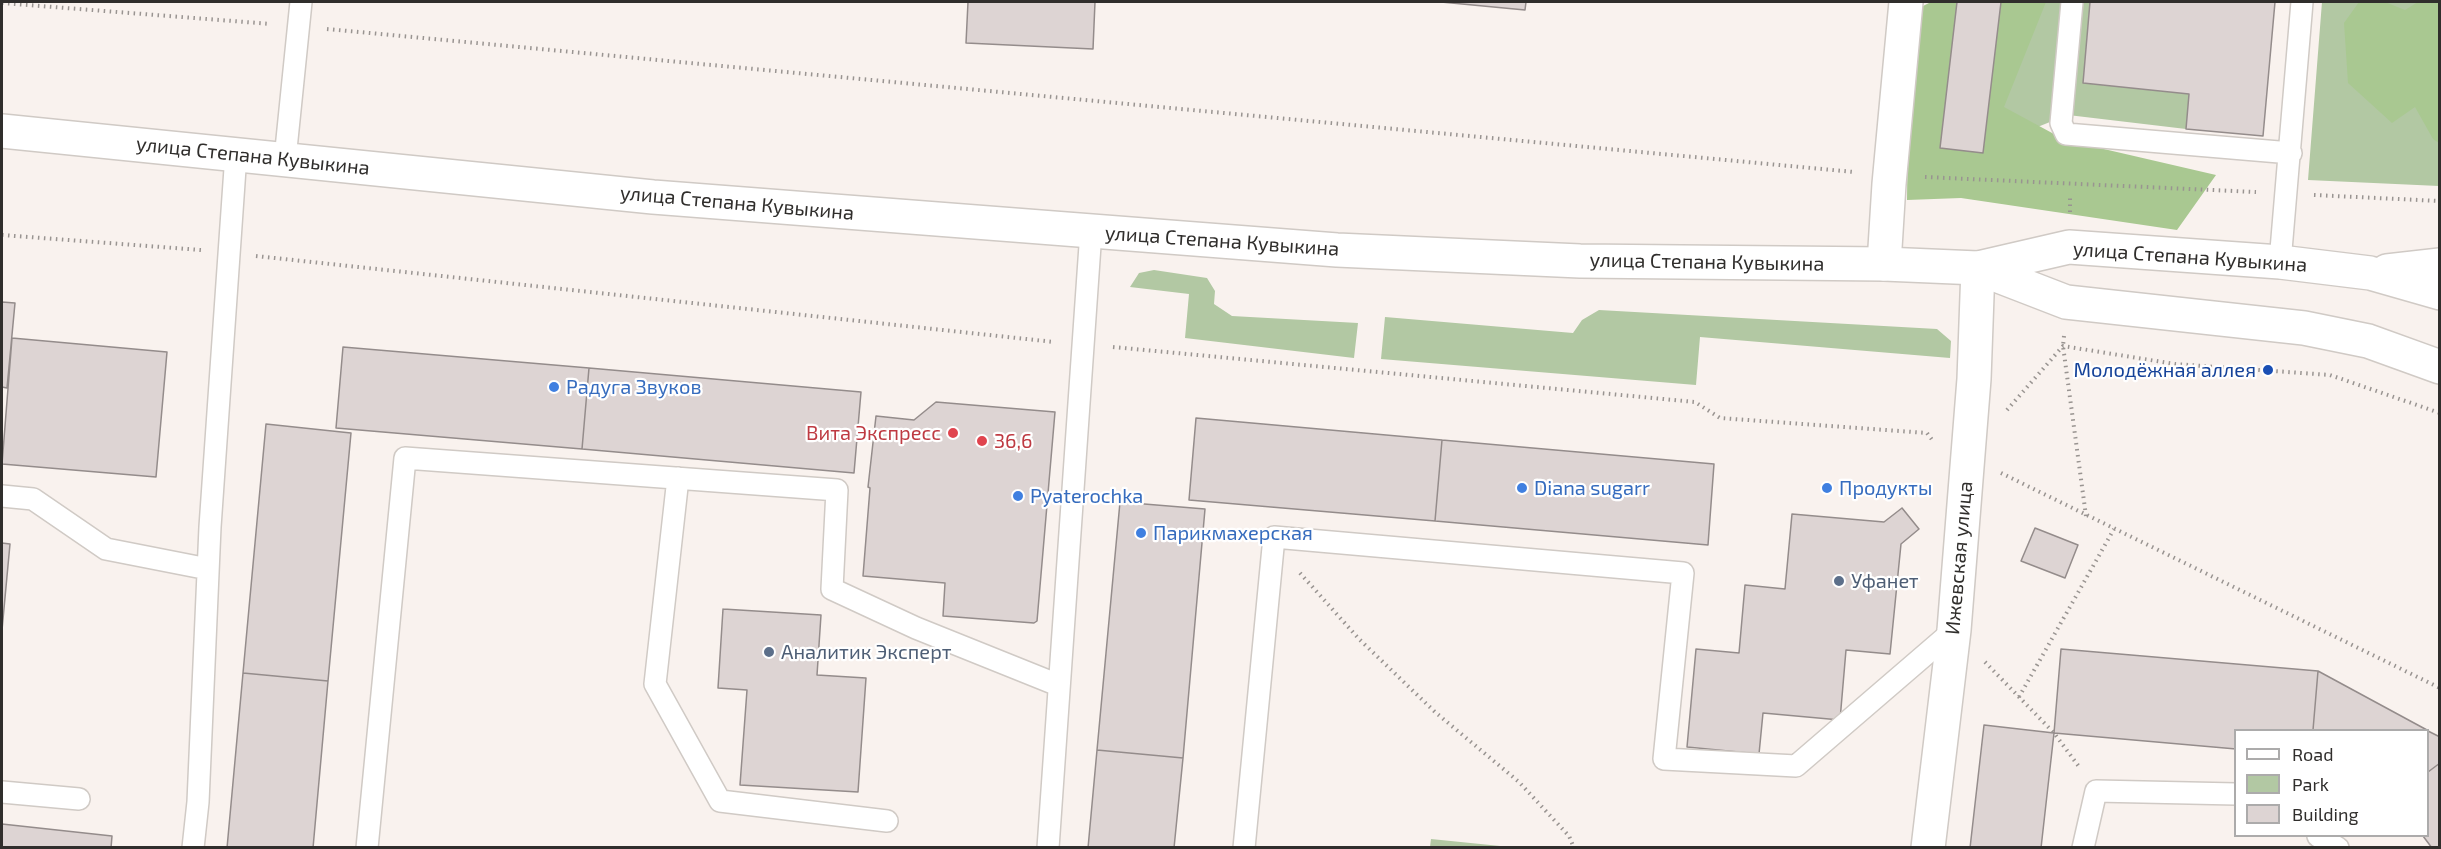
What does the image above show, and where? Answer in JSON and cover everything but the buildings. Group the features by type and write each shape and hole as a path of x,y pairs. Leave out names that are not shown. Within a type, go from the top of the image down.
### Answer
{"main road":[{"path":"1884,264 1906,2"},
{"name":"улица Степана Кувыкина","path":"2,131 653,197 1337,250 1581,261 1884,264 1978,268 2069,247 2280,262 2370,273 2439,293"},
{"path":"2370,273 2439,265"},
{"path":"1978,268 2066,302 2304,328 2368,341 2439,366"},
{"name":"Ижевская улица","path":"1928,848 1954,630 1974,379 1978,268"}],"lane":[{"path":"285,159 301,2"},
{"path":"2072,2 2061,123 2066,134 2291,153"},
{"path":"2280,262 2302,2"},
{"path":"193,848 198,802 208,569 236,154"},
{"path":"1048,848 1091,231"},
{"path":"367,848 405,458 837,490 832,589 915,628 1058,685"},
{"path":"678,478 655,684 720,801 887,821"},
{"path":"2,496 33,499 106,549 208,569"},
{"path":"1244,848 1274,537 1683,573 1664,759 1796,766 1954,630"},
{"path":"2083,848 2096,790 2234,794"},
{"path":"2,792 79,799"},
{"path":"2320,837 2338,848"}],"path":[{"path":"2,3 298,26 1890,176 2439,201"},
{"path":"2069,247 2070,195"},
{"path":"2,235 228,252 1083,345 1695,402 1720,418 1927,433 1937,447 1967,456 2086,517 2439,688"},
{"path":"2066,302 2063,346 2086,517"},
{"path":"2063,346 2175,364 2330,375 2439,413"},
{"path":"2004,414 2063,346"},
{"path":"2019,697 2114,529"},
{"path":"1274,537 1310,586 1359,639 1435,712 1519,782 1569,836 1574,848"},
{"path":"1954,630 2054,733 2096,790"}],"green space":[{"path":"1931,2 2064,2 2050,122 2025,132 1924,52"},
{"path":"1931,2 2046,2 2004,107 2065,140 2216,175 2177,230 1961,198 1907,200 1908,118 1923,6"},
{"path":"2083,2 2090,2 2083,83 2189,94 2186,129 2068,115"},
{"path":"2322,2 2439,2 2439,186 2308,180"},
{"path":"2359,2 2385,2 2405,10 2418,2 2439,2 2439,143 2433,139 2415,107 2392,123 2348,83 2344,23"},
{"path":"1154,270 1207,278 1215,291 1214,304 1232,316 1358,323 1354,358 1185,338 1189,294 1130,287 1139,273"},
{"path":"1599,310 1937,329 1951,341 1950,358 1700,337 1696,385 1381,359 1385,317 1573,333 1582,320"},
{"path":"1431,839 1510,847 1430,847"}],"place":[{"name":"Молодёжная аллея","path":"2268,370"},
{"name":"Радуга Звуков","path":"554,387"},
{"name":"Вита Экспресс","path":"953,433"},
{"name":"36,6","path":"982,441"},
{"name":"Diana sugarr","path":"1522,488"},
{"name":"Продукты","path":"1827,488"},
{"name":"Pyaterochka","path":"1018,496"},
{"name":"Парикмахерская","path":"1141,533"},
{"name":"Уфанет","path":"1839,581"},
{"name":"Аналитик Эксперт","path":"769,652"}]}
